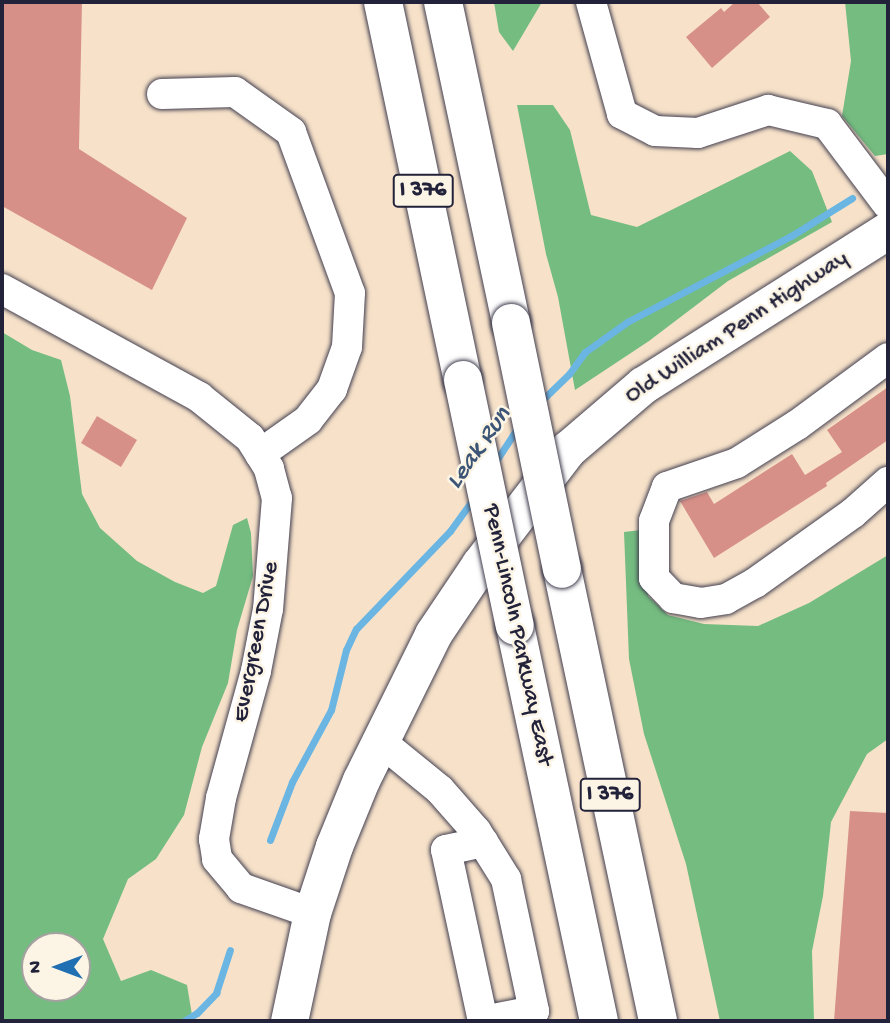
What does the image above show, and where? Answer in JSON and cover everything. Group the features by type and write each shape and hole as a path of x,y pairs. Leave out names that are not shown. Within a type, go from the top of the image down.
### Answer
{"highway":[{"name":"Penn-Lincoln Parkway East","path":"383,2 599,1021"},
{"name":"I 376","path":"443,2 658,1021"}],"main road":[{"name":"Old William Penn Highway","path":"289,1021 312,913 334,846 415,668 455,598 568,449 643,384 888,230"}],"street":[{"path":"591,2 622,114 655,131 698,133 768,110 827,124 888,205"},
{"path":"162,94 235,92 291,132 350,293 347,347 331,389 308,420 260,454"},
{"name":"Evergreen Drive","path":"2,289 199,397 250,438 269,470 276,498 268,609 256,671 221,798 214,839 217,859 241,888 312,913"},
{"path":"888,358 797,425 737,463 667,487 654,521 654,578 673,598 701,603 726,599 755,583 831,529 888,482"},
{"path":"380,741 440,790 483,842 506,879 534,1016 483,1021 446,850 483,842"}],"green space":[{"path":"494,2 542,2 513,51 499,32"},
{"path":"845,2 888,2 888,154 875,156 842,116 851,61"},
{"path":"517,105 553,105 570,130 591,215 637,227 790,151 812,171 832,222 728,281 649,341 575,390"},
{"path":"2,332 32,350 61,360 70,396 82,494 100,528 137,561 175,582 203,593 216,586 233,525 247,518 251,533 253,576 237,630 228,683 202,747 184,815 156,859 128,879 103,939 121,981 151,970 187,985 193,1021 2,1021"},
{"path":"641,530 648,596 668,615 704,624 758,626 809,603 888,555 888,739 867,754 831,822 823,896 812,951 814,1021 720,1021 686,864 644,734 629,659 624,532"}],"building":[{"path":"4,2 82,2 79,149 187,218 152,290 2,206"},
{"path":"735,2 757,2 770,17 712,68 686,37 721,8 724,12"},
{"path":"888,387 888,440 826,483 827,486 714,558 680,501 707,492 714,504 792,454 805,475 842,452 827,430"},
{"path":"97,416 137,440 121,467 81,443"},
{"path":"850,811 888,813 888,1021 834,1021"}],"waterway":[{"name":"Leak Run","path":"539,403 569,374 585,352 627,322 791,236 852,198"},
{"name":"Leak Run","path":"494,464 520,424"},
{"name":"Leak Run","path":"270,840 292,782 331,710 346,650 356,629 450,531 473,499"},
{"name":"Leak Run","path":"184,1021 197,1013 216,993 230,950"}]}
